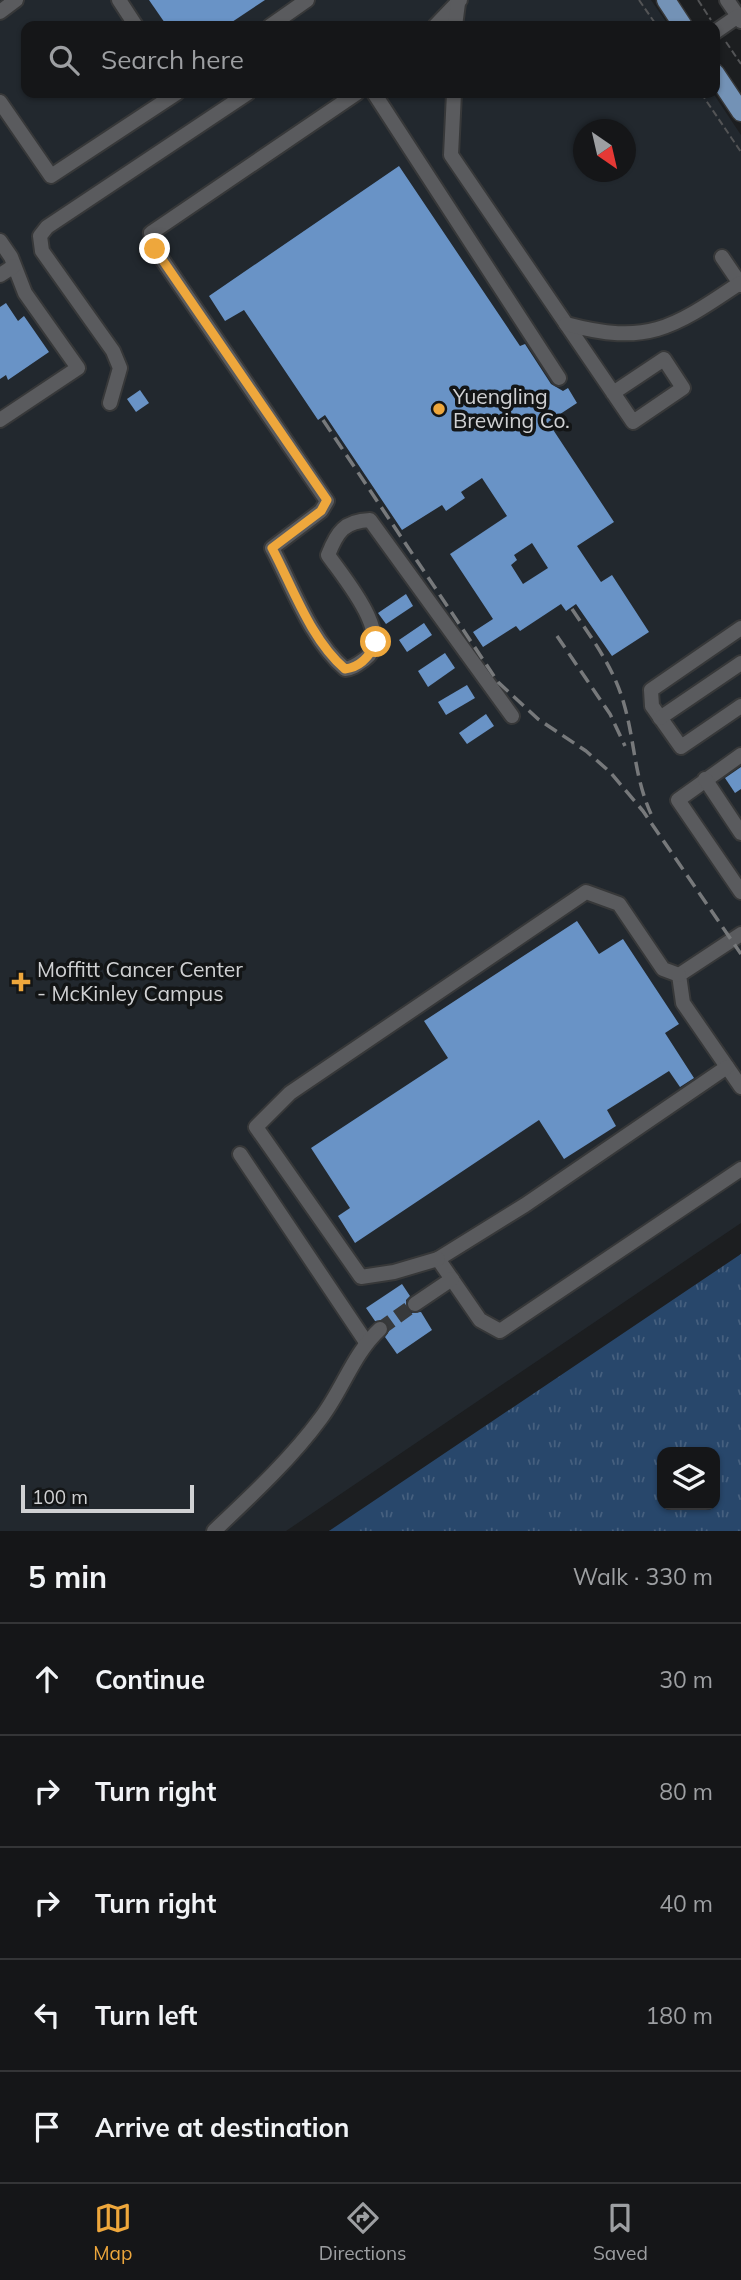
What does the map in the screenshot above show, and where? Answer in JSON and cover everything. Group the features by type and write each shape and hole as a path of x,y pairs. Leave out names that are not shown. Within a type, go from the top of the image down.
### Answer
{"main road":[{"path":"666,0 680,21"},
{"path":"720,80 741,111"}],"lane":[{"path":"0,12 16,0"},
{"path":"119,0 133,21"},
{"path":"277,21 307,0"},
{"path":"720,29 739,19 727,0"},
{"path":"440,21 459,1"},
{"path":"456,21 459,1"},
{"path":"0,102 51,176 169,98"},
{"path":"110,403 120,368 113,351 42,251 40,236 47,228 241,98"},
{"path":"350,98 151,233 155,249 327,500 321,511 272,548 314,629 334,659 345,669 353,668 370,655 376,642 368,613 328,555 338,532 357,520 370,520 512,716"},
{"path":"377,98 559,377"},
{"path":"454,98 451,155 613,393 633,422 683,388 664,359 613,393"},
{"path":"0,242 25,293 78,368 0,421"},
{"path":"566,324 617,335 659,331 740,284 722,257"},
{"path":"0,275 14,266"},
{"path":"741,628 651,690 652,706 681,747 741,706"},
{"path":"660,718 741,663"},
{"path":"741,755 681,796 680,805 741,892"},
{"path":"705,779 741,833"},
{"path":"679,975 663,969 619,904 586,892 290,1093 256,1127 360,1277 394,1272 438,1259 525,1205 727,1067"},
{"path":"679,975 741,934"},
{"path":"679,975 683,1003 741,1087"},
{"path":"240,1154 366,1342"},
{"path":"438,1259 480,1320 500,1331 741,1169"},
{"path":"415,1304 452,1279"},
{"path":"214,1531 248,1499 322,1418 366,1342 380,1329"}],"path":[{"path":"639,0 654,21"},
{"path":"704,98 741,152"}],"shaded area":[{"path":"0,0 651,0 666,21 21,21 21,98 716,98 741,135 741,1223 286,1531 0,1531"}],"green space":[{"path":"741,1254 741,1531 329,1531"}],"building":[{"path":"149,0 265,0 234,21 164,21"},
{"name":"Yuengling Brewing Co.","path":"399,166 520,346 525,344 551,384 563,391 568,388 577,403 548,422 614,522 577,546 601,582 612,575 649,632 612,656 576,604 566,611 561,604 520,631 516,626 483,647 473,632 493,619 450,554 507,516 482,478 461,492 465,498 446,511 442,505 402,530 325,415 318,420 244,310 225,321 209,296","holes":["532,543 548,568 523,584 511,565 517,560 514,555"]},
{"path":"6,303 18,321 24,316 49,352 8,380 6,375 0,379 0,307"},
{"path":"140,390 149,403 136,412 127,399"},
{"path":"406,594 413,606 386,624 378,613"},
{"path":"424,623 432,635 407,652 399,640"},
{"path":"445,653 455,668 428,687 418,671"},
{"path":"467,685 475,698 446,715 438,702"},
{"path":"486,714 494,726 467,744 459,733"},
{"path":"741,767 741,789 735,793 725,778"},
{"path":"577,921 599,954 623,939 679,1024 665,1033 694,1078 680,1087 669,1071 607,1110 616,1126 564,1159 539,1120 355,1243 338,1216 350,1208 311,1148 448,1058 424,1021"},
{"path":"402,1284 410,1296 406,1300 407,1309 411,1313 421,1312 432,1330 397,1354 385,1337 389,1331 387,1323 375,1321 366,1308"}],"tunnel":[{"path":"380,1329 415,1304"}],"railway":[{"path":"323,420 498,682 538,719 586,751 610,772 643,811 741,954"},
{"path":"572,609 615,678 628,718 641,786 651,814"},
{"path":"557,636 610,714 625,746"}],"place":[{"name":"Yuengling Brewing Co.","path":"439,409"},
{"name":"Moffitt Cancer Center - McKinley Campus","path":"21,982"}],"route":[{"path":"155,249 327,500 321,511 272,548 314,629 334,659 345,669 353,668 370,655 376,642"}]}
